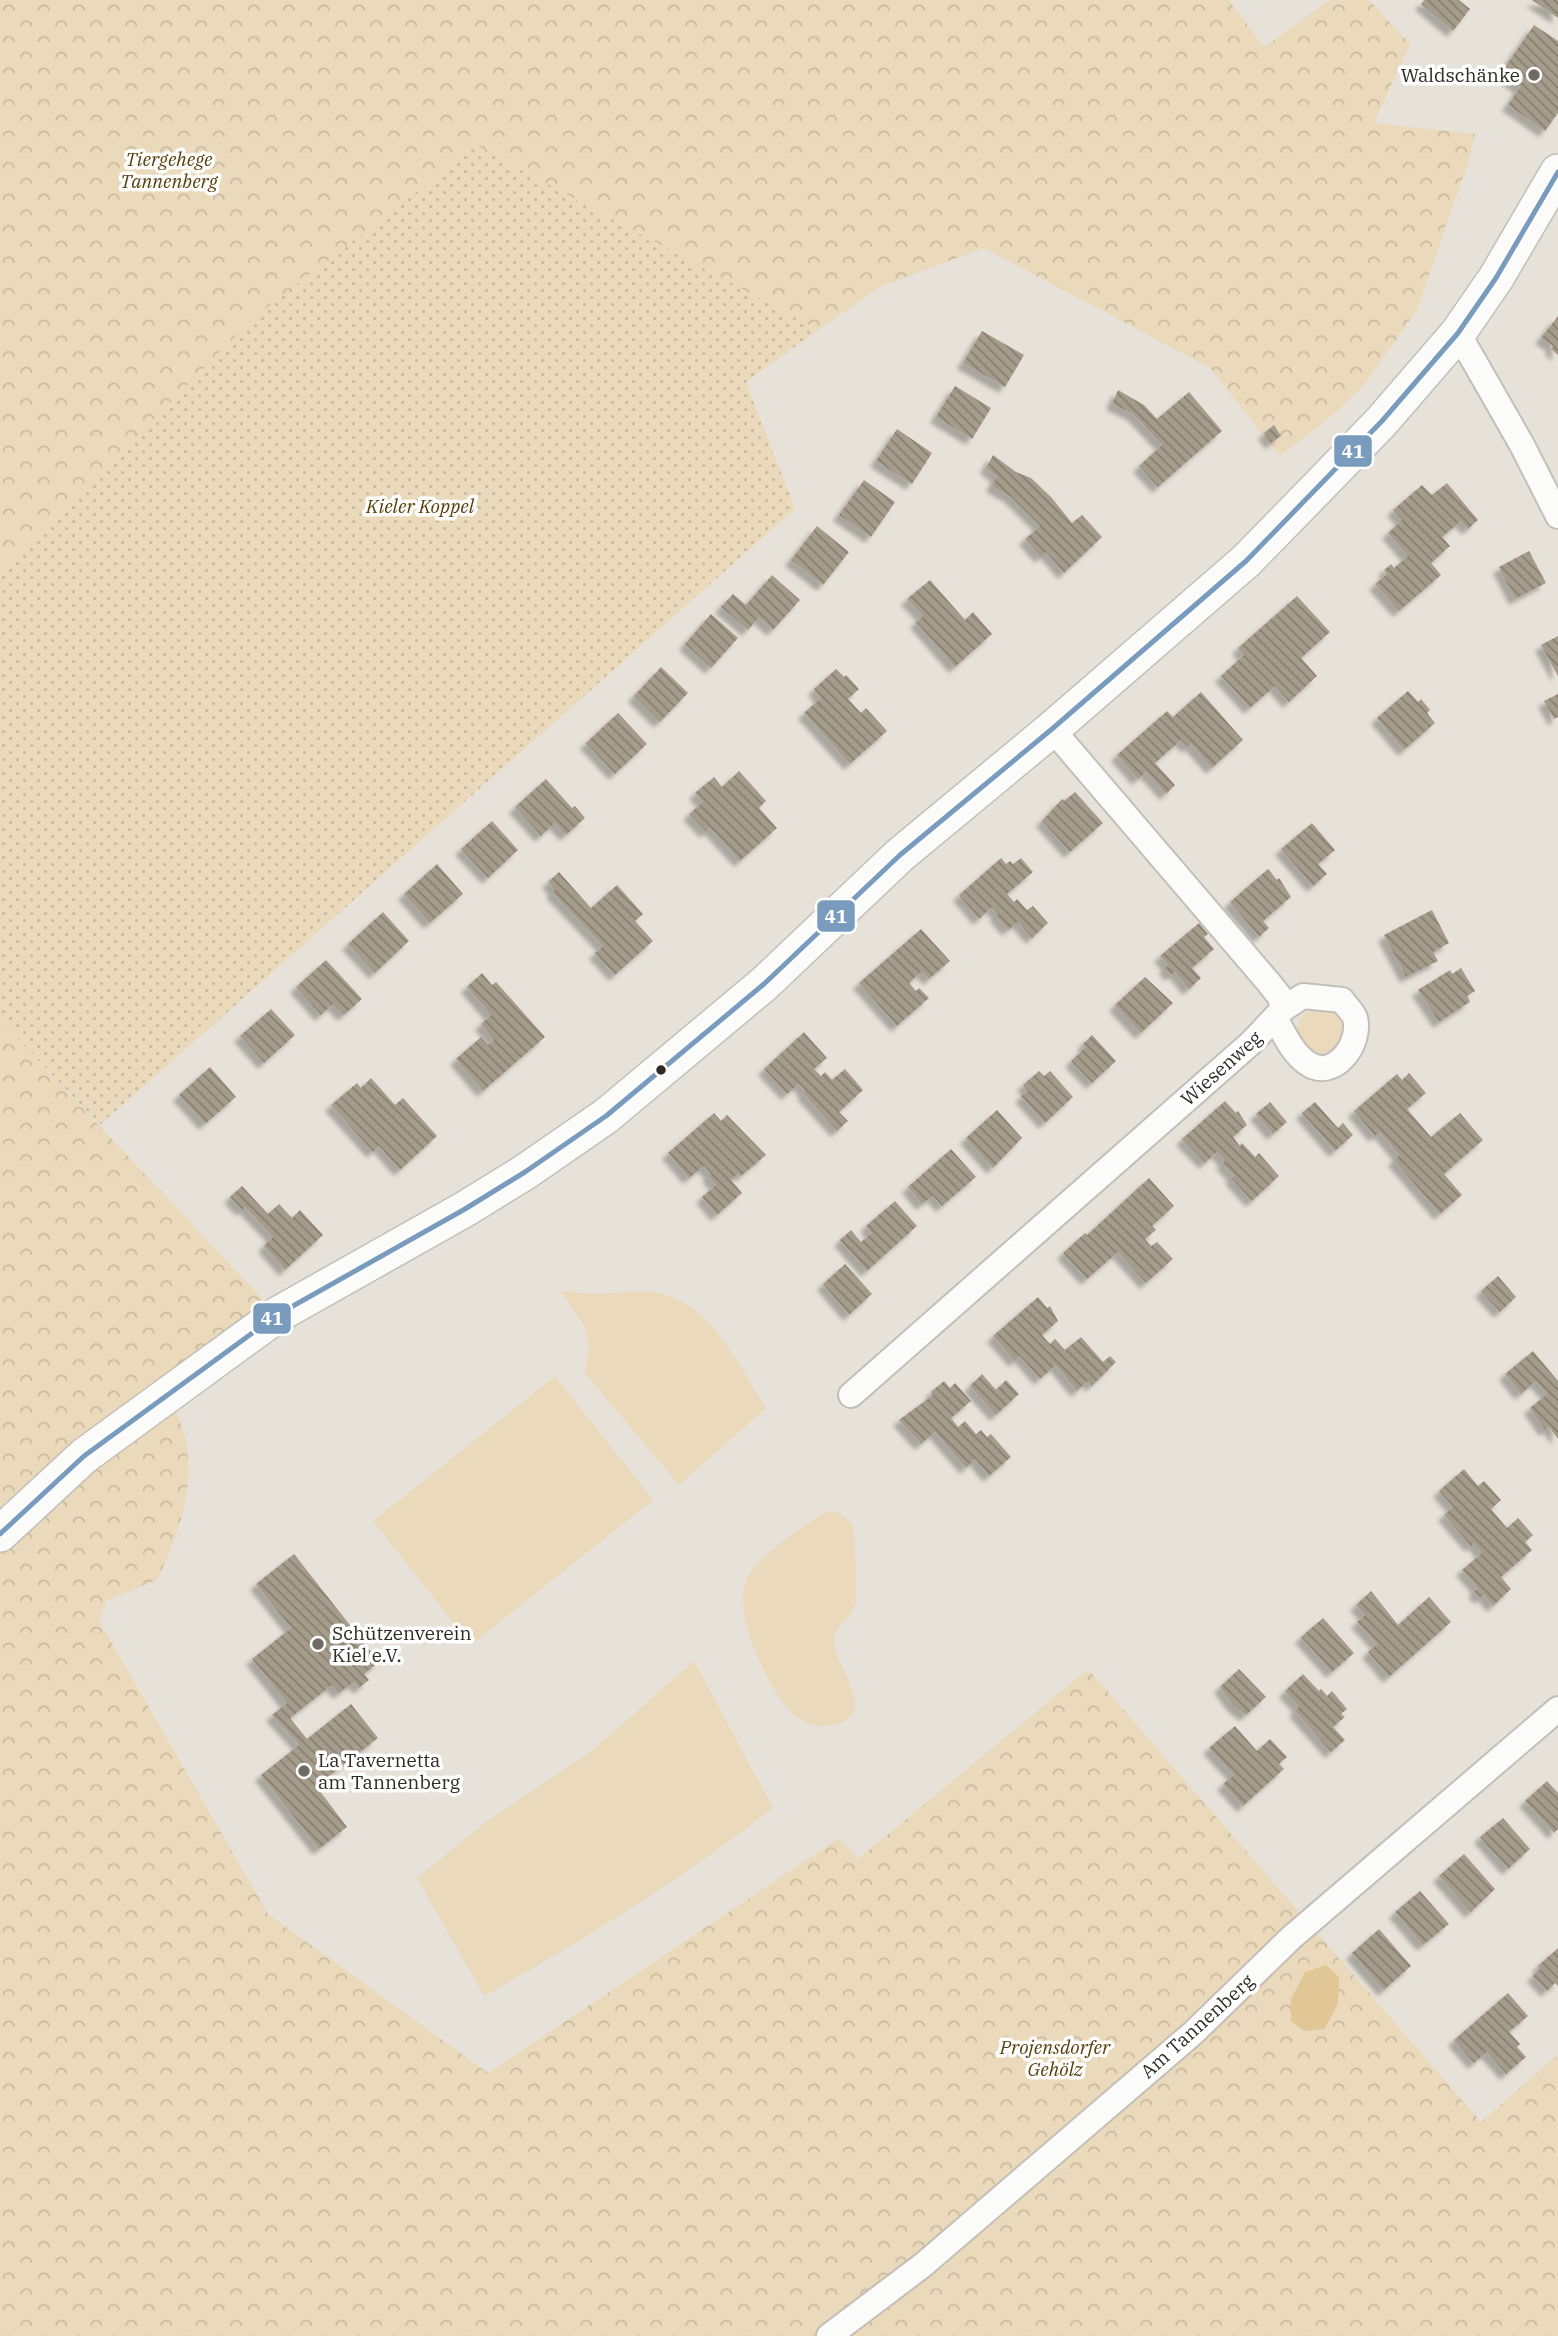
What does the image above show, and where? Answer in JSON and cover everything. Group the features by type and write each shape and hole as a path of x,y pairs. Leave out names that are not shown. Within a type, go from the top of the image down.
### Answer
{"street":[{"path":"0,1534 84,1456 277,1315 525,1172 606,1115 764,984 900,855 1052,729 1246,561 1382,421 1458,333 1496,278 1558,172"},
{"path":"1458,333 1522,445 1558,516"},
{"name":"Wiesenweg","path":"851,1395 1252,1042 1279,1014 1280,998 1269,983 1052,729"},
{"name":"Am Tannenberg","path":"829,2336 923,2265 1192,2034 1292,1937 1558,1709"}],"green space":[{"name":"Tiergehege Tannenberg","path":"0,0 1229,0 1264,47 1330,0 1369,0 1410,44 1374,123 1475,134 1469,160 1417,310 1364,385 1334,414 1280,456 1210,368 984,248 882,286 818,330 477,146 0,571"},
{"name":"Kieler Koppel","path":"477,146 818,330 746,382 795,509 100,1125 0,1020 0,571 59,516 253,318"},
{"path":"1320,1008 1336,1015 1343,1031 1336,1047 1320,1054 1304,1047 1297,1031 1304,1015"},
{"name":"Projensdorfer Gehölz","path":"0,1020 266,1303 157,1380 177,1413 185,1439 188,1480 185,1501 174,1541 157,1580 106,1601 99,1621 268,1914 488,2073 839,1838 858,1859 1088,1669 1481,2122 1558,2054 1558,2336 0,2336"},
{"path":"560,1291 592,1294 654,1293 680,1300 696,1311 724,1341 766,1408 679,1485 584,1372 588,1358 588,1337 585,1328"},
{"path":"555,1376 653,1500 471,1645 373,1521"},
{"path":"827,1511 842,1515 853,1527 856,1601 852,1612 837,1630 834,1641 838,1659 852,1689 855,1708 845,1721 816,1726 794,1714 777,1694 755,1651 743,1599 745,1583 758,1563 787,1538"},
{"path":"694,1661 773,1808 632,1907 484,1996 417,1878 486,1822 593,1750"}],"shaded area":[{"path":"1326,1965 1339,1977 1338,2003 1325,2029 1305,2031 1291,2021 1291,1999 1305,1972"}],"building":[{"path":"1424,0 1459,0 1470,9 1453,31 1421,4"},
{"path":"1532,0 1558,0 1558,18"},
{"name":"Waldschänke","path":"1534,25 1558,41 1558,113 1545,131 1508,105 1520,87 1508,79 1513,72 1505,67"},
{"path":"1558,316 1558,355 1551,349 1553,346 1541,338"},
{"path":"982,331 1024,355 1005,387 963,363"},
{"path":"955,386 991,408 972,439 936,417"},
{"path":"1118,390 1144,405 1157,419 1189,392 1222,431 1158,487 1139,466 1162,445 1133,414 1112,404"},
{"path":"1274,425 1281,436 1271,443 1264,433"},
{"path":"897,429 932,453 912,484 876,461"},
{"path":"993,455 1016,472 1031,478 1072,523 1082,515 1102,537 1064,573 1046,552 1041,557 1025,539 1040,526 1011,497 992,486 997,476 986,468"},
{"path":"864,480 895,502 871,537 839,515"},
{"path":"1447,483 1478,520 1468,529 1461,521 1442,537 1450,546 1431,563 1441,575 1399,611 1375,584 1387,574 1384,570 1391,564 1394,568 1408,556 1388,533 1402,520 1393,510 1422,485 1432,495"},
{"path":"817,526 849,552 823,585 791,560"},
{"path":"1529,551 1546,583 1515,599 1499,567"},
{"path":"772,575 800,600 773,630 759,617 748,630 721,607 733,594 746,605"},
{"path":"930,580 965,620 973,612 992,634 955,667 916,622 923,616 907,599"},
{"path":"1297,596 1330,632 1301,658 1317,676 1289,702 1275,686 1250,708 1221,676 1244,655 1238,648"},
{"path":"711,614 738,638 711,668 685,644"},
{"path":"1558,636 1558,676 1541,645"},
{"path":"661,667 688,693 660,722 634,696"},
{"path":"836,669 859,689 848,699 861,713 866,708 887,731 850,764 804,713 821,698 814,689"},
{"path":"1408,691 1418,702 1421,699 1430,710 1427,713 1435,723 1404,750 1377,718"},
{"path":"1201,692 1243,740 1212,768 1191,744 1188,747 1181,740 1155,763 1175,785 1166,794 1146,772 1138,779 1117,755 1167,711 1173,717"},
{"path":"1558,694 1558,717 1554,719 1544,701"},
{"path":"618,713 647,744 615,774 586,743"},
{"path":"739,771 766,801 759,808 777,828 740,861 710,828 706,832 689,814 703,802 695,793 714,777 722,787"},
{"path":"546,779 572,808 575,806 585,818 566,835 555,823 541,836 515,807"},
{"path":"1075,792 1103,823 1070,852 1042,821 1062,799 1064,801"},
{"path":"492,821 518,850 488,878 461,849"},
{"path":"1312,823 1335,850 1318,864 1327,874 1313,886 1281,849"},
{"path":"1001,858 1006,864 1010,861 1013,864 1021,858 1033,872 1007,894 1014,902 1017,899 1027,910 1033,906 1048,923 1032,938 1018,922 1008,930 992,907 979,919 959,895"},
{"path":"437,864 463,894 430,923 404,894"},
{"path":"1268,869 1277,880 1279,878 1291,897 1263,921 1269,928 1259,937 1230,902"},
{"path":"559,872 591,908 617,885 643,914 635,921 653,941 615,975 595,953 603,946 552,892 555,890 548,882"},
{"path":"1432,910 1449,943 1433,952 1438,961 1406,977 1384,935"},
{"path":"383,912 409,941 375,973 348,944"},
{"path":"1199,923 1208,934 1204,937 1214,949 1192,968 1201,978 1189,989 1175,972 1171,975 1165,968 1168,965 1160,956"},
{"path":"921,929 950,961 929,979 922,971 909,983 916,991 919,988 929,998 897,1026 859,983"},
{"path":"326,960 362,999 344,1015 333,1004 321,1015 296,987"},
{"path":"1461,968 1475,991 1467,996 1470,1002 1439,1022 1418,990 1450,970 1452,974"},
{"path":"482,973 492,985 496,982 545,1037 483,1091 456,1059 481,1037 488,1045 494,1040 481,1024 491,1015 467,987"},
{"path":"1145,977 1173,1003 1141,1033 1115,1005"},
{"path":"271,1009 295,1035 264,1063 240,1036"},
{"path":"804,1032 827,1058 814,1069 821,1076 825,1072 832,1080 845,1069 863,1090 839,1112 848,1121 837,1131 803,1093 805,1091 799,1084 787,1094 764,1069"},
{"path":"1092,1035 1116,1061 1092,1083 1071,1061 1086,1047 1083,1044"},
{"path":"210,1067 236,1097 205,1124 179,1095"},
{"path":"1039,1071 1044,1076 1050,1071 1073,1097 1045,1123 1021,1096 1028,1091 1023,1085"},
{"path":"1409,1073 1426,1093 1407,1109 1431,1137 1460,1113 1483,1140 1444,1174 1462,1195 1440,1214 1394,1160 1399,1155 1380,1132 1375,1136 1354,1111 1397,1074 1402,1080"},
{"path":"371,1078 395,1105 403,1098 437,1136 400,1170 379,1146 373,1152 331,1105 357,1083 361,1088"},
{"path":"1225,1101 1236,1113 1238,1111 1247,1125 1233,1137 1255,1157 1259,1153 1279,1176 1252,1201 1231,1178 1234,1176 1222,1163 1225,1161 1217,1152 1205,1163 1182,1139"},
{"path":"1270,1102 1287,1122 1273,1134 1256,1114"},
{"path":"1315,1102 1338,1128 1343,1123 1353,1135 1335,1151 1302,1113"},
{"path":"997,1110 1022,1138 993,1168 966,1138"},
{"path":"714,1113 721,1121 727,1115 766,1155 741,1176 738,1173 731,1180 742,1193 717,1215 702,1197 716,1185 708,1176 711,1174 704,1166 689,1178 668,1153"},
{"path":"951,1149 976,1177 942,1206 933,1196 922,1204 908,1187"},
{"path":"1149,1178 1174,1206 1152,1226 1156,1230 1145,1239 1151,1246 1157,1242 1173,1259 1146,1283 1118,1252 1087,1279 1063,1253 1085,1233 1087,1235"},
{"path":"242,1186 268,1214 279,1204 292,1218 300,1210 323,1235 285,1270 264,1246 273,1237 245,1207 242,1210 230,1197"},
{"path":"895,1201 917,1226 867,1271 840,1240 851,1230 861,1242 872,1233 866,1226"},
{"path":"845,1264 872,1294 849,1315 823,1284"},
{"path":"1498,1276 1516,1297 1500,1312 1481,1291"},
{"path":"1038,1297 1047,1308 1050,1306 1058,1321 1042,1335 1050,1344 1055,1339 1065,1350 1081,1337 1103,1362 1110,1356 1116,1362 1092,1386 1088,1381 1077,1391 1056,1365 1040,1379 1020,1356 1015,1361 993,1336"},
{"path":"1533,1351 1558,1381 1558,1439 1549,1427 1545,1430 1530,1408 1547,1394 1536,1381 1521,1394 1505,1374"},
{"path":"982,1374 996,1390 1006,1380 1019,1394 996,1415 970,1386"},
{"path":"944,1381 950,1388 955,1383 971,1401 951,1418 958,1427 965,1421 976,1434 981,1430 987,1437 991,1434 1011,1457 989,1476 975,1459 966,1468 935,1432 921,1444 899,1420 933,1395 931,1392"},
{"path":"1464,1469 1478,1486 1484,1481 1501,1500 1491,1509 1507,1528 1518,1518 1533,1535 1525,1542 1532,1550 1501,1577 1511,1589 1493,1606 1484,1595 1480,1598 1474,1591 1478,1588 1462,1570 1482,1553 1474,1543 1471,1546 1444,1515 1453,1507 1439,1491"},
{"name":"Schützenverein Kiel e.V.","path":"294,1554 379,1662 364,1674 369,1680 359,1688 354,1682 339,1693 332,1685 290,1718 307,1739 351,1704 378,1738 316,1786 347,1827 319,1849 261,1775 299,1745 272,1715 287,1703 252,1659 291,1628 256,1584"},
{"path":"1371,1591 1398,1625 1429,1597 1451,1622 1389,1677 1368,1652 1377,1644 1357,1622 1365,1615 1356,1605"},
{"path":"1323,1618 1354,1653 1332,1672 1301,1637"},
{"path":"1239,1669 1266,1697 1246,1715 1234,1706 1220,1687"},
{"path":"1303,1674 1327,1696 1332,1691 1347,1709 1341,1714 1345,1717 1333,1727 1345,1740 1331,1752 1295,1711 1299,1707 1285,1691"},
{"path":"1235,1726 1257,1751 1270,1739 1287,1757 1279,1764 1284,1769 1243,1806 1223,1784 1234,1775 1209,1748"},
{"path":"1547,1781 1558,1793 1558,1829 1554,1833 1525,1801"},
{"path":"1503,1818 1530,1849 1508,1869 1480,1837"},
{"path":"1464,1854 1495,1889 1471,1912 1439,1876"},
{"path":"1420,1891 1449,1924 1423,1945 1395,1912"},
{"path":"1379,1929 1411,1966 1384,1990 1352,1953"},
{"path":"1558,1948 1558,1986 1555,1983 1547,1991 1533,1976 1540,1969 1538,1966"},
{"path":"1508,1993 1528,2016 1509,2032 1520,2044 1517,2047 1526,2057 1506,2074 1487,2052 1474,2063 1454,2040"}],"transit line":[{"name":"41","path":"0,1534 84,1456 277,1315 525,1172 606,1116 764,984 900,855 1052,729 1246,561 1382,421 1458,333 1496,278 1558,172"}],"place":[{"name":"Waldschänke","path":"1534,75"},
{"name":"Schützenverein Kiel e.V.","path":"318,1644"},
{"name":"La Tavernetta am Tannenberg","path":"304,1771"}]}
